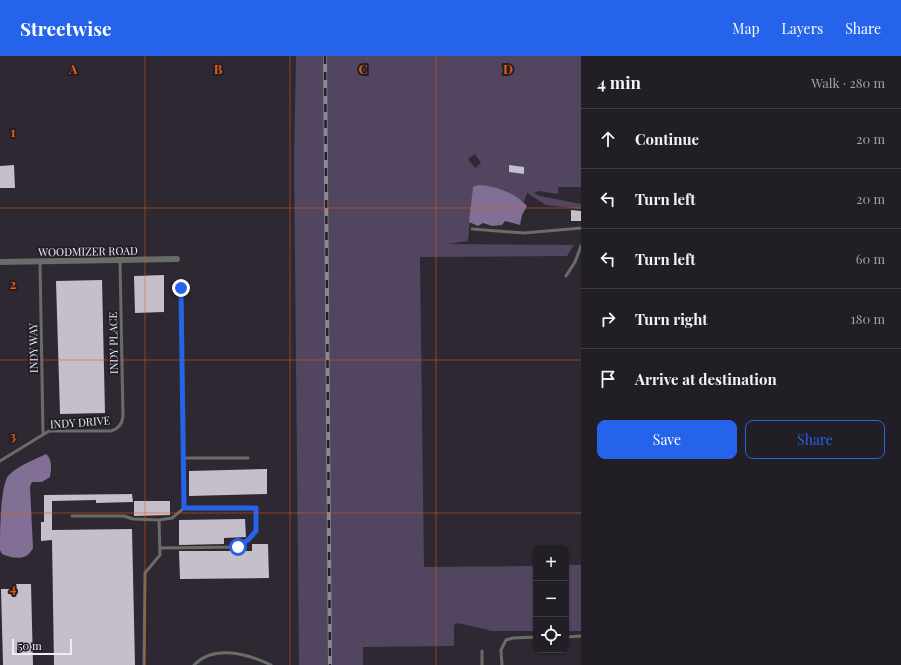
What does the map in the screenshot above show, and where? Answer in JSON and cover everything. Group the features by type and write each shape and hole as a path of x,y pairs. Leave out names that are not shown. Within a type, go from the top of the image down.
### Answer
{"street":[{"name":"WOODMIZER ROAD","path":"0,262 177,259"}],"lane":[{"path":"472,229 524,233 581,228"},
{"path":"566,276 575,262 581,246"},
{"name":"INDY PLACE","path":"120,260 123,417 120,426"},
{"name":"INDY WAY","path":"40,261 43,434"},
{"path":"181,288 184,508"},
{"name":"INDY DRIVE","path":"0,461 43,434 49,432 111,431 120,426"},
{"path":"184,458 248,458"},
{"path":"72,516 124,516 133,519 160,520 172,518 184,508 256,508 256,531 249,539 238,547 160,548"},
{"path":"144,665 145,574 160,555 160,520"},
{"path":"569,637 581,636"},
{"path":"502,665 501,650 506,640 513,638 533,637"},
{"path":"482,651 482,665"},
{"path":"194,665 206,655 217,653 236,653 258,659 272,665"}],"shaded area":[{"path":"296,56 581,56 581,187 558,187 558,194 538,191 534,193 540,196 581,204 581,209 546,205 527,193 524,202 507,193 473,187 468,241 448,244 574,245 567,256 420,257 424,567 533,566 533,631 492,631 458,623 454,625 454,646 363,647 363,665 299,665 294,160","holes":["475,154 481,163 475,168 468,159"]},
{"path":"479,185 505,191 522,201 527,206 522,215 520,225 505,221 502,225 492,226 483,223 478,226 469,222 473,187"},
{"path":"46,454 51,462 50,477 42,482 32,482 30,486 33,548 27,555 20,558 2,554 0,550 0,523 5,482 8,476 16,469"},
{"path":"569,565 581,565 581,631 569,631"}],"building":[{"path":"14,165 15,188 0,188 0,166"},
{"path":"509,165 524,167 524,174 509,172"},
{"path":"571,210 581,211 581,221 571,221"},
{"path":"164,275 164,312 135,313 134,276"},
{"path":"102,280 105,413 60,414 56,281"},
{"path":"267,469 267,494 189,496 189,471"},
{"path":"132,494 133,502 96,503 96,500 52,501 52,530 132,529 135,665 54,665 52,540 41,541 41,522 44,522 44,495"},
{"path":"134,501 170,501 170,515 134,516"},
{"path":"245,519 246,537 224,538 224,544 179,545 179,520"},
{"path":"252,544 268,544 269,578 180,579 179,551 252,551"},
{"path":"16,584 31,584 33,665 3,665 1,589 16,589"}],"railway":[{"path":"325,56 330,665"}],"route":[{"path":"181,288 184,508 256,508 256,531 249,539 238,547"}]}
